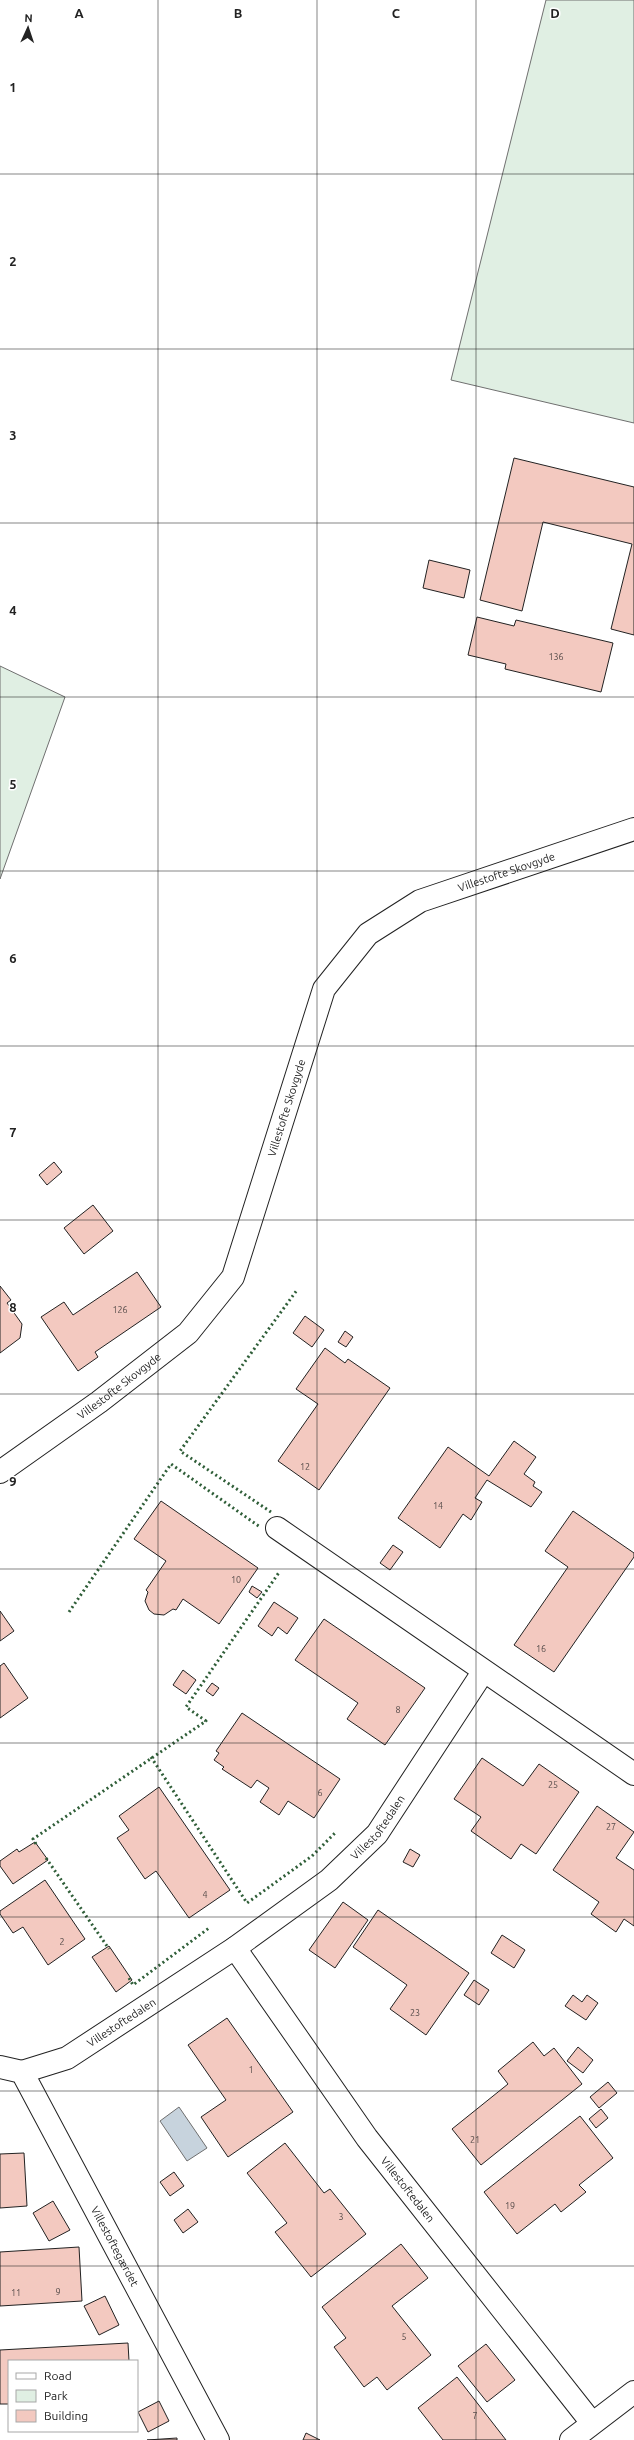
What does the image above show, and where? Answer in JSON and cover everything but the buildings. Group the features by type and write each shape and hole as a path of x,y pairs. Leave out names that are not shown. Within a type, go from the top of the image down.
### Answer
{"street":[{"name":"Villestofte Skovgyde","path":"0,1472 99,1402 188,1333 233,1276 324,989 368,934 420,901 634,829"},
{"path":"277,1528 483,1672 634,1774"},
{"name":"Villestoftedalen","path":"22,2072 66,2058 234,1948 329,1880 377,1834 483,1672"},
{"name":"Villestoftedalen","path":"234,1948 367,2138 592,2423"},
{"path":"0,2067 22,2072"},
{"name":"Villestoftegærdet","path":"22,2072 218,2440"},
{"path":"571,2440 634,2392"}],"green space":[{"path":"546,0 634,0 634,423 451,380"},
{"path":"0,666 65,697 0,879"}],"shaded area":[{"path":"179,2107 207,2148 187,2161 160,2121"}],"hedge":[{"path":"271,1512 180,1451 297,1290"},
{"path":"69,1612 171,1464 260,1527"},
{"path":"36,1844 33,1839 206,1721 186,1707 280,1571"},
{"path":"151,1757 247,1903 312,1856 335,1833"},
{"path":"46,1858 109,1949"},
{"path":"129,1978 133,1985 209,1928"}]}
